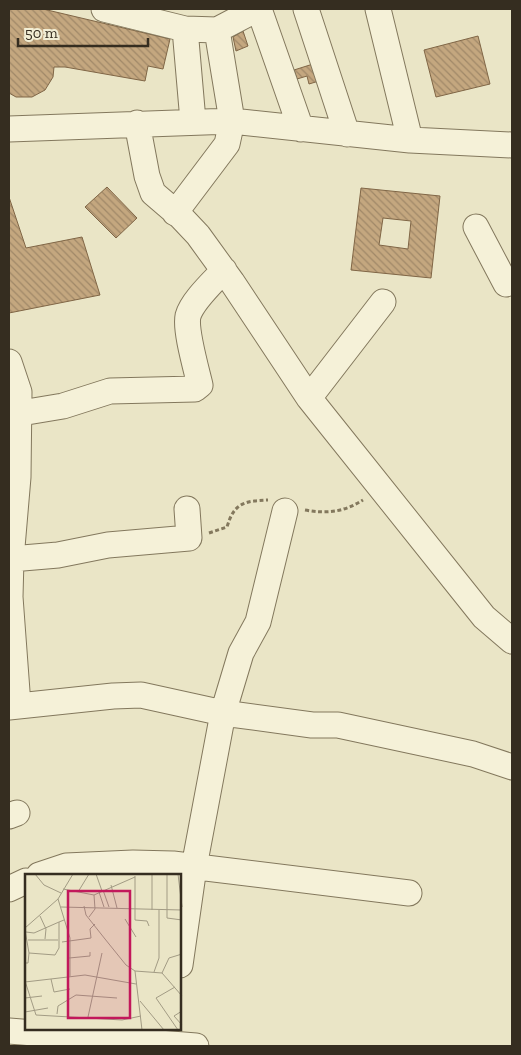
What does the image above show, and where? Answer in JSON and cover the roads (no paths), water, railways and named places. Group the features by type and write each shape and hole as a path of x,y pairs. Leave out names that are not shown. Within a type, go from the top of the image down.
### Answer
{"street":[{"path":"104,9 185,28 217,30 258,9 301,129"},
{"path":"306,9 347,134"},
{"path":"378,9 410,140"},
{"path":"185,28 193,122"},
{"path":"175,213 227,144 232,121 217,30"},
{"path":"9,129 232,121 410,140 512,145"},
{"path":"137,123 153,193 198,235 224,270 309,398 484,617 512,641"},
{"path":"476,227 506,284 512,281"},
{"path":"13,414 63,406 110,391 195,389 200,385 187,324 188,314 198,299 224,270"},
{"path":"309,398 383,302"},
{"path":"9,362 19,392 13,414 18,477 11,559 10,597 14,706 141,695 223,713 312,724 338,724 473,754 512,767"},
{"path":"11,559 58,555 108,545 189,538 187,510"},
{"path":"181,958 194,867 223,713 241,653 258,622 285,511"},
{"path":"42,874 66,866 133,863 173,864 409,893"},
{"path":"9,889 25,881"},
{"path":"9,1031 170,1036 196,1046"}]}
